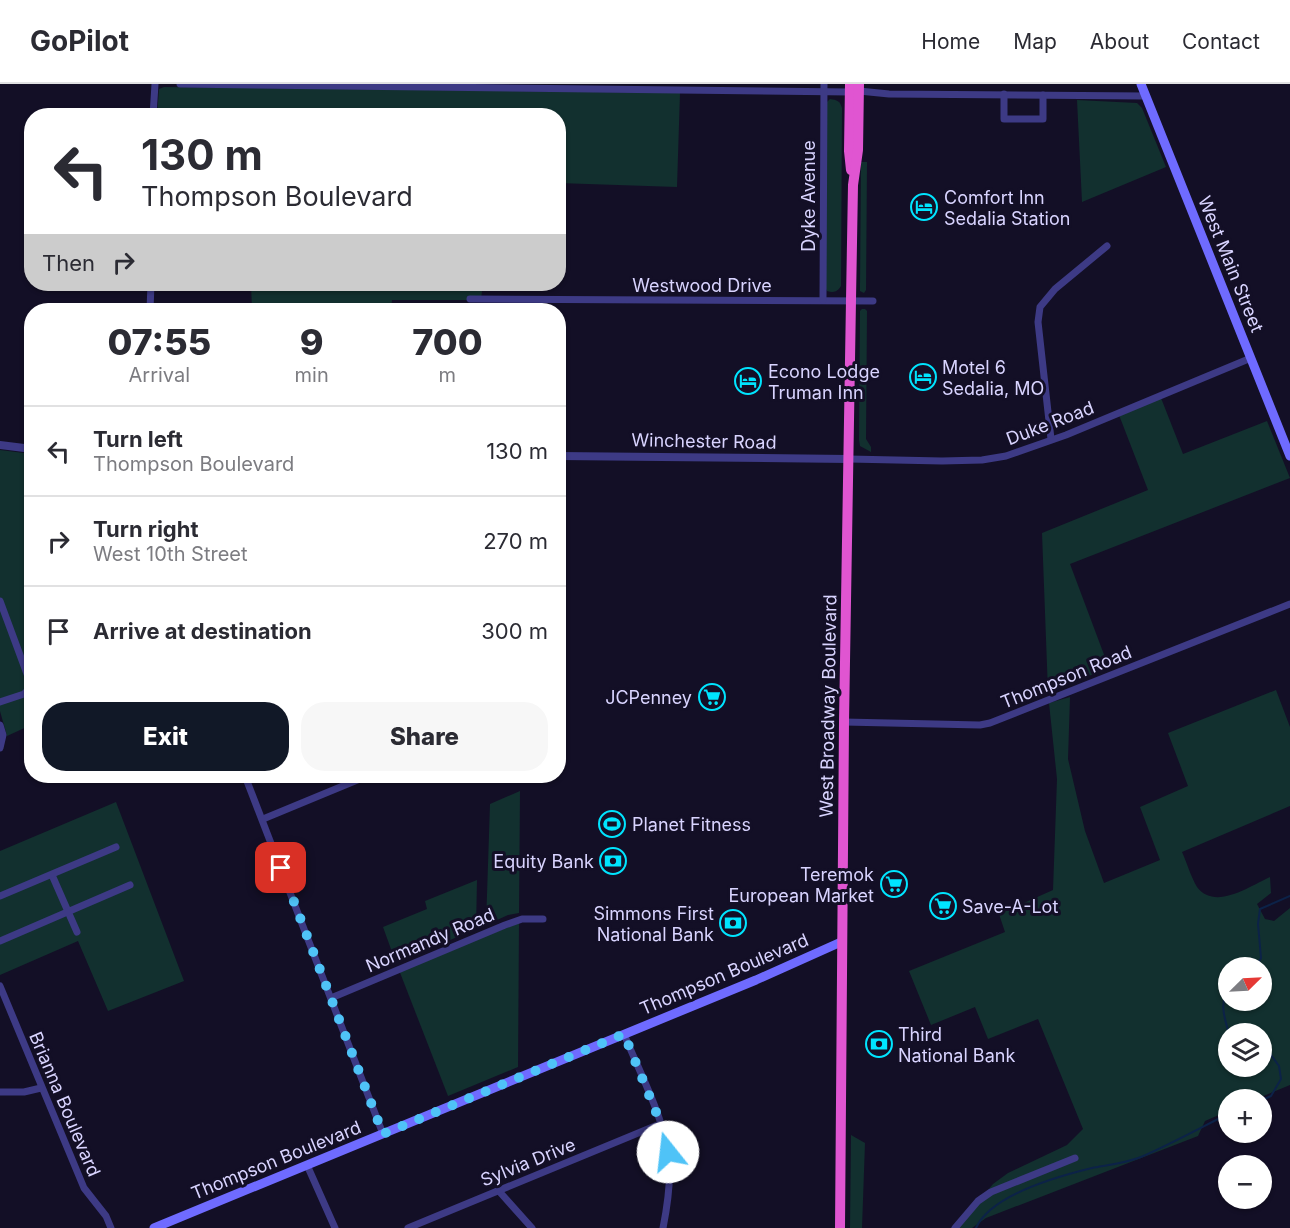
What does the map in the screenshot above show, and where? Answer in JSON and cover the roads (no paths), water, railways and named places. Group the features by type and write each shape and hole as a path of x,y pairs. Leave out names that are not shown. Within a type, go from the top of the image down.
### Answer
{"highway":[{"name":"West Broadway Boulevard","path":"840,1228 841,942 853,185 849,151 855,88"}],"main road":[{"name":"West Main Street","path":"1141,84 1290,456"},
{"name":"Thompson Boulevard","path":"154,1228 756,980 841,942"}],"street":[{"path":"154,108 155,84"},
{"path":"180,84 855,88 889,94 1146,96"},
{"name":"Dyke Avenue","path":"823,88 823,300"},
{"path":"1004,94 1004,119 1043,119 1043,95"},
{"path":"1051,439 1038,314 1040,307 1055,289 1107,246"},
{"name":"Westwood Drive","path":"470,299 873,301"},
{"name":"Duke Road","path":"849,459 990,460 1006,456 1066,435 1251,358"},
{"path":"0,445 24,448"},
{"name":"Winchester Road","path":"566,456 849,459"},
{"path":"0,601 24,665"},
{"name":"Thompson Road","path":"844,722 980,725 990,723 1290,604"},
{"path":"0,702 24,694"},
{"path":"0,725 3,735 0,748"},
{"path":"248,783 383,1134"},
{"path":"263,819 350,783"},
{"path":"0,896 116,847"},
{"path":"52,874 77,932"},
{"path":"0,941 130,885"},
{"name":"Normandy Road","path":"331,998 505,925 522,919 543,919"},
{"name":"Brianna Boulevard","path":"0,986 84,1188 106,1216 111,1228"},
{"path":"624,1034 660,1124 668,1152 670,1173 663,1228"},
{"path":"0,1092 24,1092 41,1088"},
{"name":"Sylvia Drive","path":"408,1228 660,1124"},
{"path":"955,1228 978,1201 991,1191 1075,1158"},
{"path":"307,1165 335,1228"},
{"path":"498,1190 532,1228"}],"waterway":[{"path":"1261,957 1258,924 1260,909 1290,896"},
{"path":"1224,1011 1226,1023"},
{"path":"1272,1056 1279,1066 1281,1079 1272,1094"},
{"path":"976,1228 984,1216 996,1206 1027,1189 1092,1168 1141,1157 1218,1119"}],"place":[{"name":"Comfort Inn Sedalia Station","path":"924,207"},
{"name":"Motel 6 Sedalia, MO","path":"923,377"},
{"name":"Econo Lodge Truman Inn","path":"748,381"},
{"name":"JCPenney","path":"712,697"},
{"name":"Planet Fitness","path":"612,824"},
{"name":"Equity Bank","path":"613,861"},
{"name":"Teremok European Market","path":"894,884"},
{"name":"Save-A-Lot","path":"943,906"},
{"name":"Simmons First National Bank","path":"733,923"},
{"name":"Third National Bank","path":"879,1044"}]}
